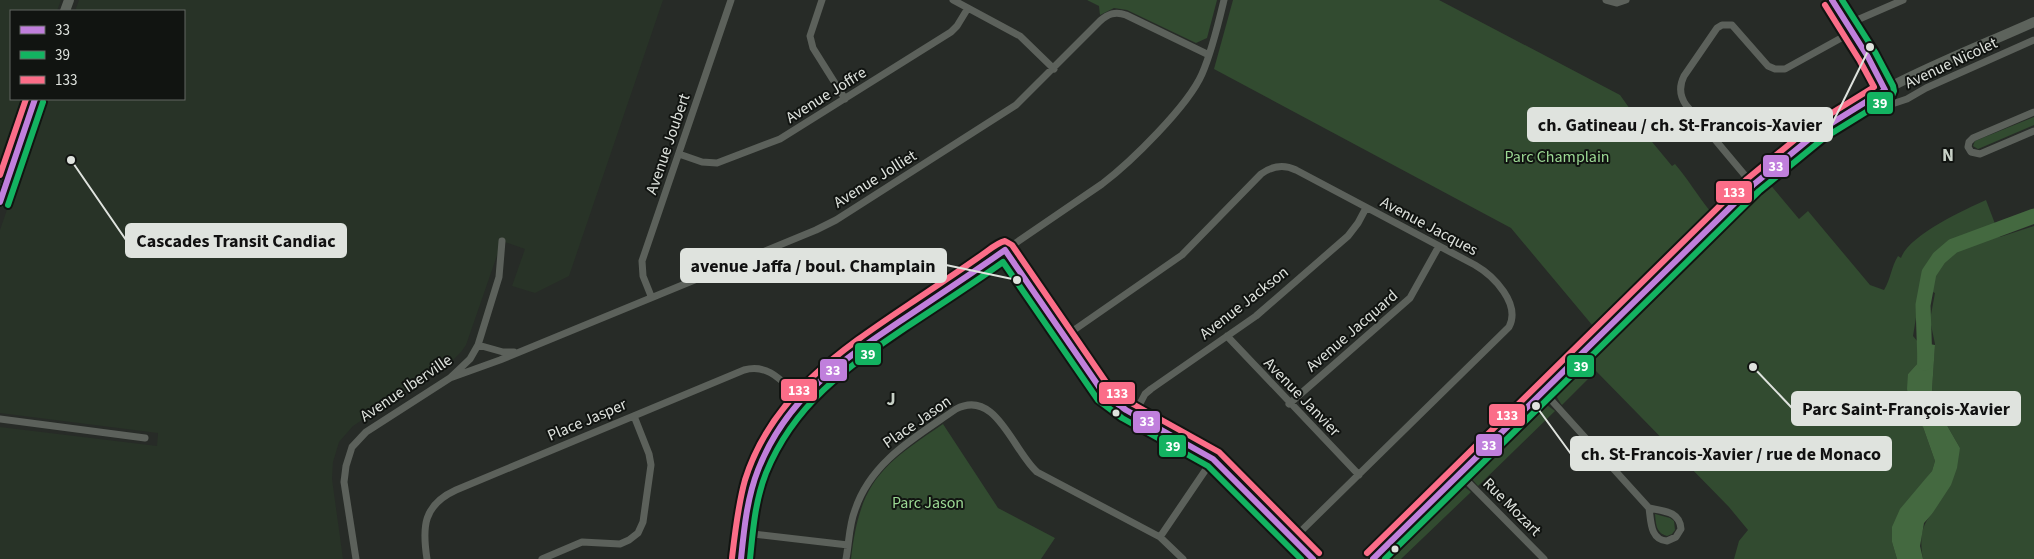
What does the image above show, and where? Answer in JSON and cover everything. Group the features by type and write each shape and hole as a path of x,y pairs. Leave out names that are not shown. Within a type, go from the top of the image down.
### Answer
{"street":[{"name":"Avenue Joubert","path":"652,296 643,276 642,261 731,0"},
{"path":"822,0 810,40 813,48 845,99"},
{"path":"954,0 1020,36 1054,69"},
{"path":"741,559 751,492 758,468 772,439 800,398 836,366 1102,184 1125,164 1186,101 1202,75 1224,0"},
{"path":"1606,0 1617,3 1626,0"},
{"path":"1832,0 1885,90"},
{"path":"1754,185 1683,101 1680,89 1684,76 1714,30 1722,25 1729,24 1734,27 1764,62 1772,68 1780,69 1792,66 1832,44 1846,35 1857,20 1903,0"},
{"name":"Avenue Joffre","path":"679,154 707,163 722,162 785,136 951,32 968,8"},
{"name":"Avenue Jolliet","path":"450,378 476,370 816,230 836,220 1021,102 1100,21 1114,13 1126,15 1209,55"},
{"path":"1373,559 1754,185 1793,151 1819,131 1885,90 2034,22"},
{"name":"Avenue Nicolet","path":"1885,90 1893,102 1902,101 1926,88 2034,40"},
{"path":"0,202 35,100"},
{"path":"2034,112 1973,138 1969,142 1968,147 1971,152 1980,154 2034,131"},
{"name":"Avenue Jacques","path":"1064,337 1182,255 1261,174 1271,168 1282,166 1292,168 1439,246 1487,274 1510,302 1511,323 1498,338 1293,539"},
{"name":"Avenue Jackson","path":"1134,415 1145,394 1150,389 1256,316 1348,236 1355,228 1366,208"},
{"name":"Avenue Iberville","path":"356,559 344,482 346,466 352,447 366,432 450,378 468,362 478,345 500,277 502,241"},
{"name":"Avenue Jacquard","path":"1289,404 1410,298 1439,246"},
{"path":"1005,250 1104,394 1134,415 1213,459 1313,559"},
{"name":"Avenue Janvier","path":"1227,336 1289,404 1359,475"},
{"name":"Avenue Jolliet","path":"478,345 502,352 519,351"},
{"name":"Place Jasper","path":"427,559 424,539 426,522 432,507 445,496 751,368 767,370 800,398"},
{"path":"1543,391 1649,508 1655,536 1667,541 1676,538 1681,529 1675,515 1649,508"},
{"name":"Place Jason","path":"846,559 852,520 857,503 870,479 881,465 900,448 956,409 974,404 985,407 994,414 1026,461 1037,472 1160,537 1183,559"},
{"path":"542,559 582,542 620,544 640,530 643,522 650,459 634,416"},
{"path":"0,419 145,438"},
{"path":"1160,537 1213,459"},
{"name":"Rue Mozart","path":"1460,474 1544,559"},
{"path":"744,533 848,546"}],"shaded area":[{"path":"0,0 61,0 57,10 10,10 10,100 28,100 0,180"},
{"path":"79,0 663,0 569,276 535,293 512,286 525,249 502,241 466,345 461,352 453,360 353,426 339,442 333,462 332,479 343,559 0,559 0,427 157,446 158,433 0,413 0,230 45,100 185,100 185,10 75,10"},
{"path":"1918,342 1935,345 1932,390 1941,415 1960,448 1957,468 1951,485 1924,523 1920,546 1923,559 1897,559 1892,542 1892,527 1900,509 1932,471 1935,461 1923,427 1914,418 1907,389 1908,374 1917,364"}],"green space":[{"path":"1087,0 1217,0 1207,38 1196,43 1127,10 1114,8 1100,15 1099,6"},
{"name":"Parc Champlain","path":"1233,0 1439,0 1620,95 1630,109 1633,119 1672,166 1675,164 1710,211 1593,326 1511,228 1214,69"},
{"path":"2034,117 2034,125 1978,149 1973,146 1975,141"},
{"path":"1768,182 1799,219 1808,211 1870,285 1884,290 1898,256 1901,258 1906,249 1915,241 1938,224 1986,200 2000,237 2034,226 2034,559 1923,559 1921,540 1923,529 1932,514 1960,448 1941,415 1932,390 1935,344 1930,320 1935,293 1921,287 1913,336 1918,342 1917,364 1908,374 1914,418 1923,427 1935,461 1932,471 1923,483 1892,542 1897,559 1734,559 1739,541 1748,530 1729,507 1596,371 1562,405 1556,395 1556,389"},
{"path":"1544,403 1555,411 1478,486 1472,479 1472,472 1540,404"},
{"name":"Parc Jason","path":"943,424 998,508 1055,538 1041,559 851,559 860,511 877,478 904,452"},
{"path":"1462,485 1471,492 1401,559 1393,559 1392,554 1398,548 1397,546"},
{"path":"1655,514 1674,521 1675,530 1672,534 1667,536 1661,533 1657,528"}],"waterway":[{"path":"1925,363 1923,305 1929,273 1939,258 1953,246 2034,216"}],"transit line":[{"name":"33","path":"1373,559 1753,185 1819,131 1885,90 1868,57 1832,0"},
{"name":"39","path":"1385,559 1759,191 1824,138 1892,96 1893,86 1875,52 1842,0"},
{"name":"133","path":"1367,553 1747,179 1814,124 1874,87 1825,5"},
{"name":"133","path":"0,175 26,100"},
{"name":"33","path":"0,202 35,100"},
{"name":"39","path":"8,205 43,102"},
{"name":"133","path":"732,558 745,480 758,448 775,420 795,394 844,350 870,331 1005,241 1012,245 1110,388 1131,403 1219,452 1319,553"},
{"name":"33","path":"741,559 749,503 758,470 784,422 800,402 817,384 857,351 1005,250 1104,394 1126,410 1213,459 1313,559"},
{"name":"39","path":"750,559 753,526 766,473 791,427 807,407 842,373 862,358 1003,262 1098,400 1122,418 1208,466 1301,559"}],"place":[{"name":"ch. Gatineau / ch. St-Francois-Xavier","path":"1870,47"},
{"name":"Cascades Transit Candiac","path":"71,160"},
{"name":"avenue Jaffa / boul. Champlain","path":"1017,280"},
{"name":"Parc Saint-François-Xavier","path":"1753,367"},
{"name":"ch. St-Francois-Xavier / rue de Monaco","path":"1536,406"}],"district":[{"name":"N","path":"1948,155"},
{"name":"J","path":"891,399"}]}
